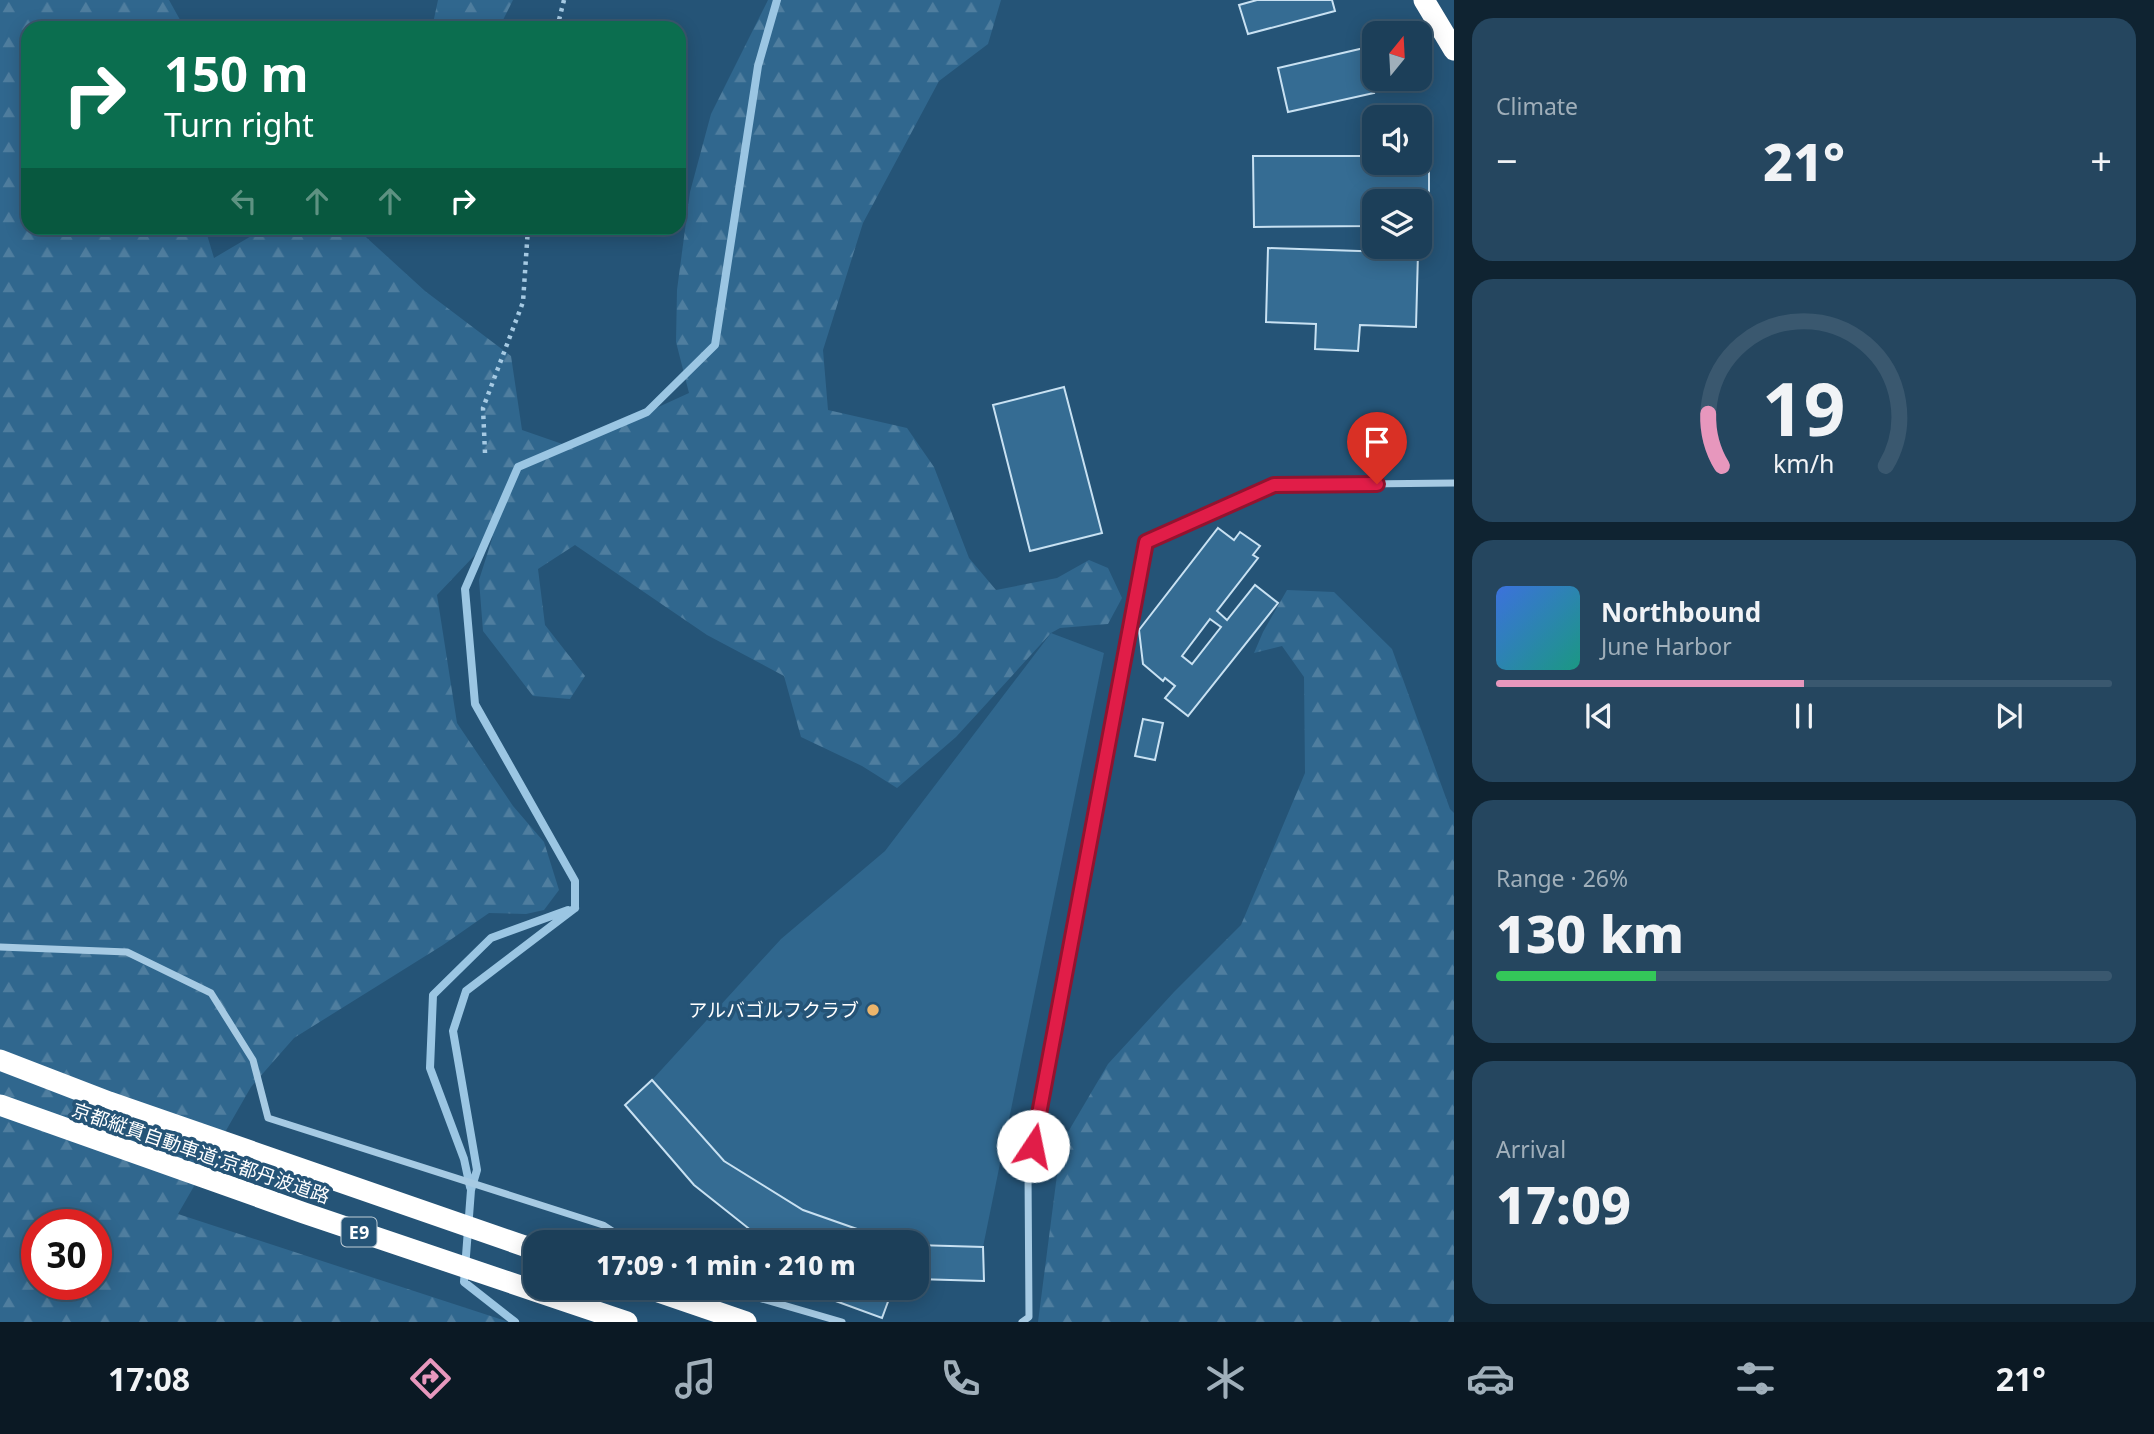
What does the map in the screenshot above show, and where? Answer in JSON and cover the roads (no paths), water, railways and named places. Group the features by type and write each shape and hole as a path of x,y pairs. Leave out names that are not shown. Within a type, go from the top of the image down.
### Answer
{"highway":[{"path":"1424,0 1454,50"},
{"name":"京都縦貫自動車道;京都丹波道路","path":"0,1060 109,1102 523,1245"},
{"name":"京都縦貫自動車道;京都丹波道路","path":"0,1105 627,1322"},
{"path":"682,1300 746,1322"}],"street":[{"path":"1022,1322 1029,1317 1028,1172 1146,542 1274,485 1454,483"},
{"path":"0,947 127,952 211,993 253,1060 268,1118 603,1225 611,1230"},
{"path":"766,1300 842,1322"}],"waterway":[{"path":"575,908 575,881 475,704 465,589 518,467 647,412 715,345 758,66 777,0"},
{"path":"515,1322 464,1282 471,1190 477,1170 453,1031 466,991 575,908"},
{"path":"470,1187 464,1159 430,1068 433,995 491,938 568,910"}],"place":[{"name":"アルバゴルフクラブ","path":"873,1010"}]}
